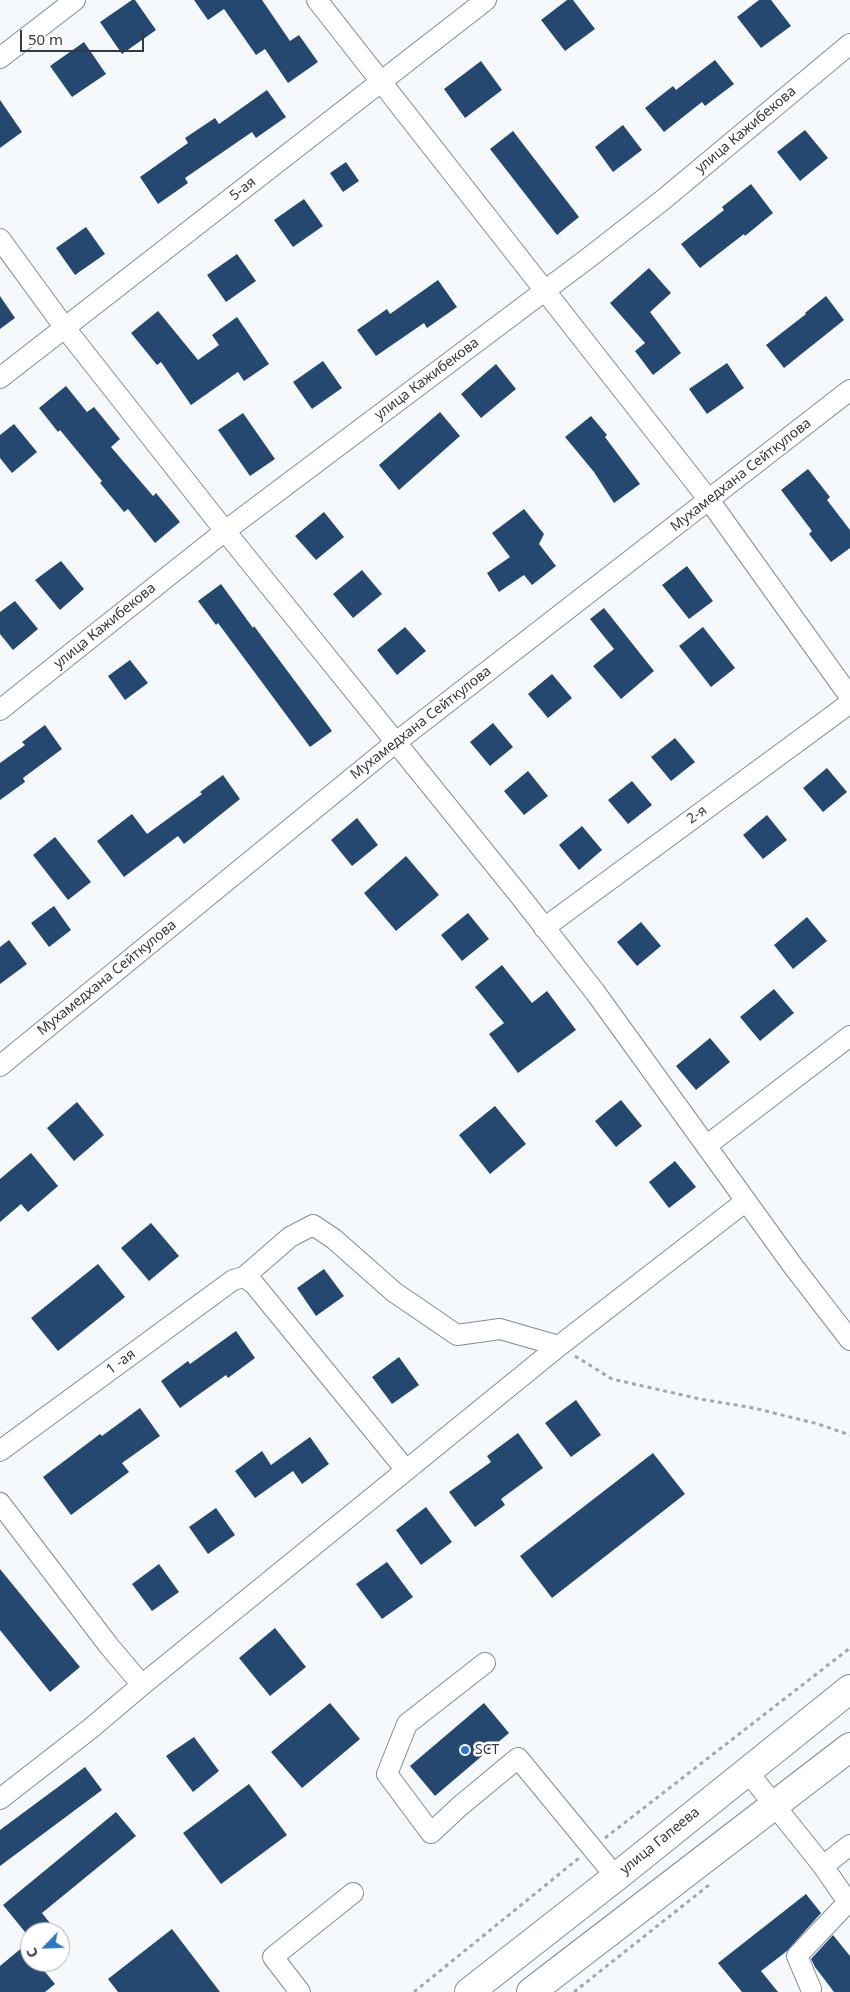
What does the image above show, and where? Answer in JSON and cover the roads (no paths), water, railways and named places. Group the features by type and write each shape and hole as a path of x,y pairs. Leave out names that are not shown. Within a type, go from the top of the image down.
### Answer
{"highway":[{"name":"улица Гапеева","path":"469,1992 850,1689"},
{"path":"531,1992 775,1806 850,1746"}],"street":[{"path":"0,58 75,0"},
{"path":"317,0 709,500 850,697"},
{"name":"5-ая","path":"0,378 486,0"},
{"name":"улица Кажибекова","path":"0,710 225,531 664,199 850,44"},
{"path":"0,239 65,328 225,531 595,992 793,1266 850,1340"},
{"name":"Мухамедхана Сейткулова","path":"0,1066 394,742 850,390"},
{"name":"2-я","path":"544,928 850,703"},
{"path":"706,1146 850,1036"},
{"path":"0,1798 90,1729 559,1346 746,1201"},
{"name":"1 -ая","path":"0,1451 233,1280 244,1277 290,1237 313,1225 334,1239 394,1292 457,1335 500,1329 559,1346"},
{"path":"244,1277 254,1284 406,1470"},
{"path":"0,1503 109,1646 142,1685"},
{"path":"485,1663 407,1724 387,1774 431,1833 460,1806 518,1758 616,1877"},
{"path":"747,1771 823,1866 849,1903 797,1956 811,1989"},
{"path":"823,1866 850,1845"},
{"path":"300,1992 273,1957 353,1893"}],"place":[{"name":"SCT","path":"465,1750"}]}
